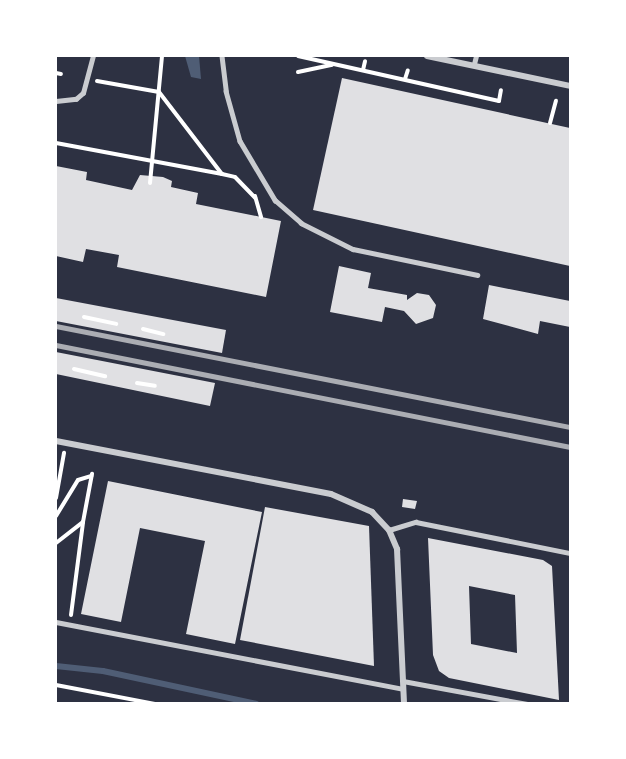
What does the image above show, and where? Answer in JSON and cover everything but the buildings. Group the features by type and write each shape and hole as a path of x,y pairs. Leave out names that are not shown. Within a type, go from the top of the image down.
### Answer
{"street":[{"path":"427,56 474,64 570,86"},
{"path":"56,441 331,494 372,512 389,530 397,549 404,704"}],"lane":[{"path":"56,101 76,99 83,93 93,56"},
{"path":"222,56 226,92 240,141 275,200 301,223 353,249 477,275"},
{"path":"474,64 476,56"},
{"path":"389,530 416,522 570,553"},
{"path":"56,622 403,689"},
{"path":"403,681 528,704"}],"path":[{"path":"150,183 162,56"},
{"path":"298,56 499,101 501,90"},
{"path":"363,70 365,61"},
{"path":"298,72 336,64"},
{"path":"405,79 408,70"},
{"path":"97,81 159,92 222,174"},
{"path":"550,123 556,101"},
{"path":"56,143 235,177 255,198"},
{"path":"255,189 255,198 261,217"},
{"path":"84,317 116,324"},
{"path":"143,329 163,334"},
{"path":"74,369 105,376"},
{"path":"137,383 155,386"},
{"path":"56,498 66,443"},
{"path":"56,516 78,480 92,475 83,522 73,605"},
{"path":"56,543 83,522"},
{"path":"56,685 156,704"}],"water":[{"path":"185,56 199,56 201,79 191,77"}],"waterway":[{"path":"56,666 103,671 257,704"}],"railway":[{"path":"56,326 570,427"},
{"path":"56,345 570,447"}]}
